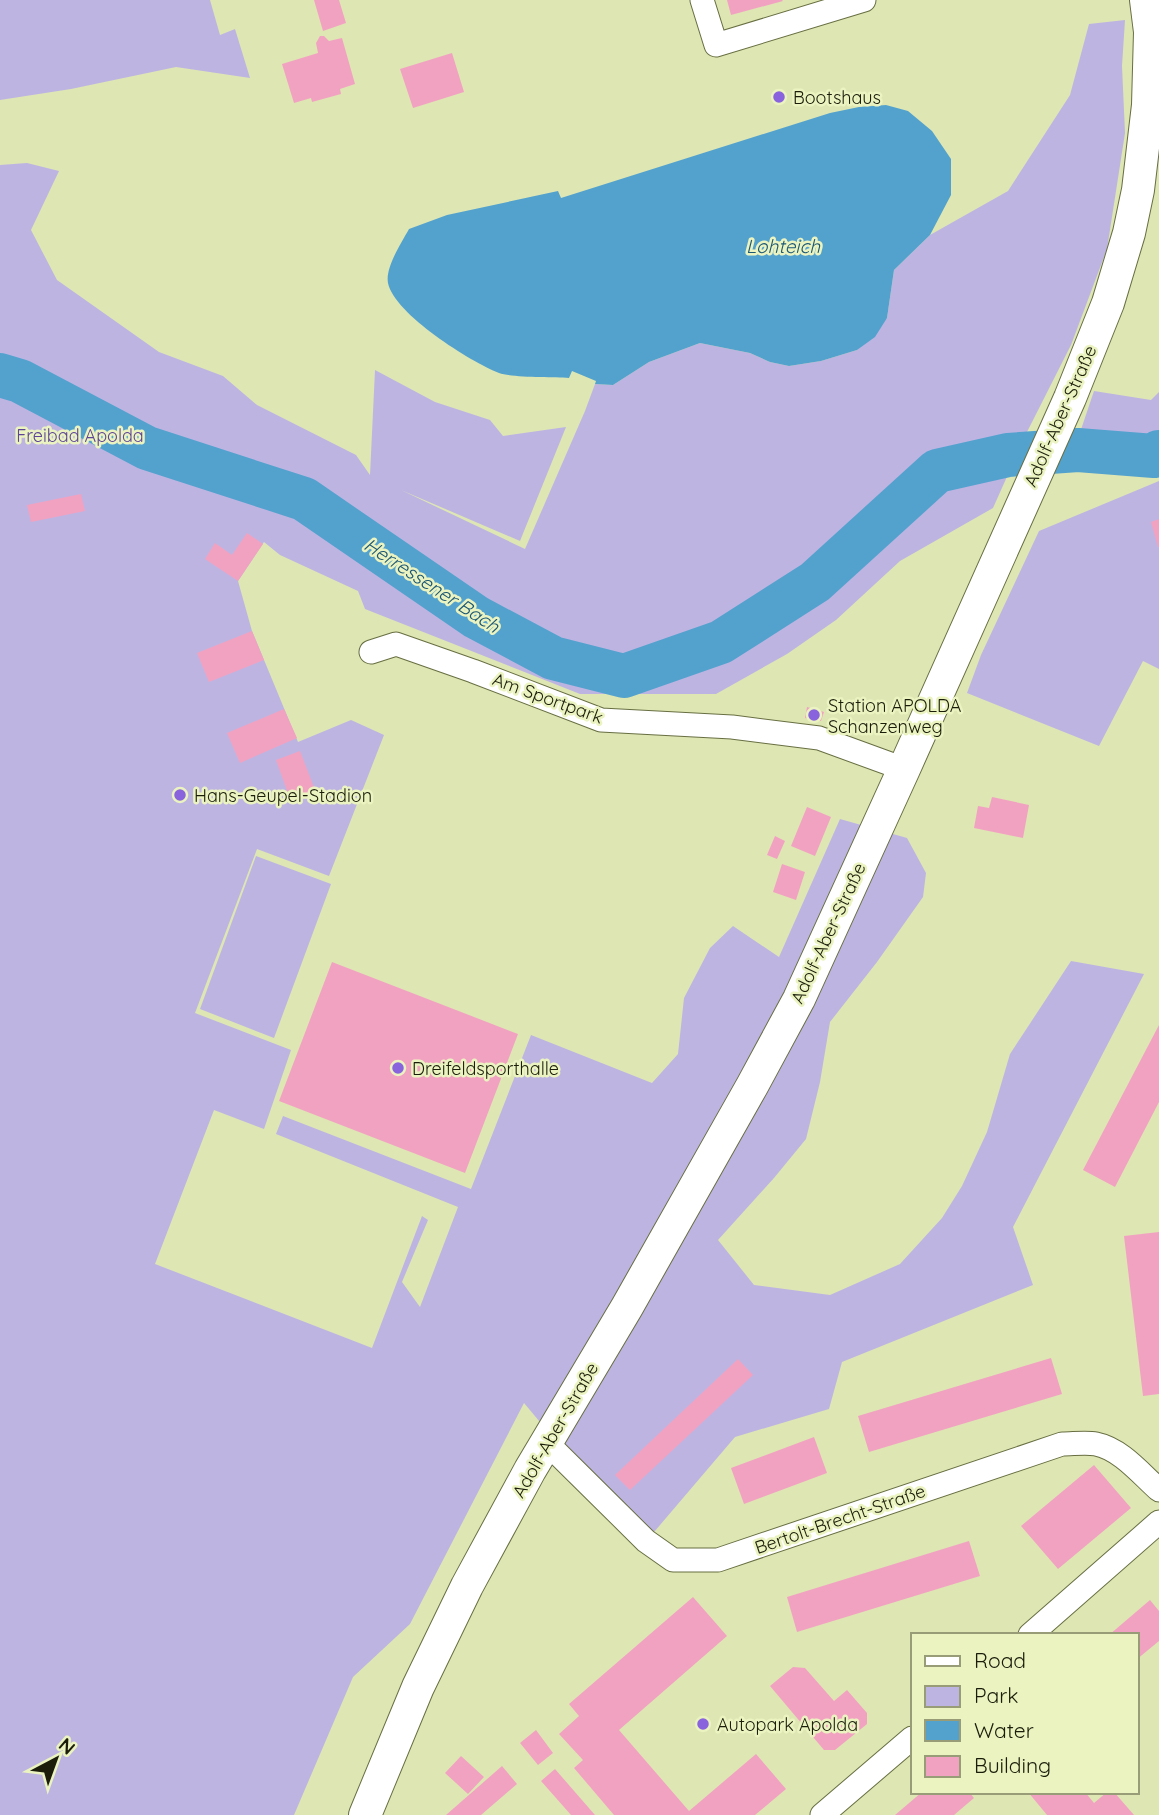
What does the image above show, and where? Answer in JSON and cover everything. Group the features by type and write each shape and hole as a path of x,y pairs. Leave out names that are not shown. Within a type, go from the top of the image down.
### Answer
{"main road":[{"name":"Adolf-Aber-Straße","path":"365,1815 418,1687 467,1586 546,1442 634,1295 799,999 1056,429 1108,303 1129,233 1138,190 1148,105 1150,32 1146,0"}],"street":[{"path":"702,0 716,45 864,0"},
{"name":"Am Sportpark","path":"371,652 396,644 601,720 732,727 819,738 904,769"},
{"name":"Bertolt-Brecht-Straße","path":"546,1442 646,1541 673,1560 718,1560 1062,1444 1096,1444 1114,1452 1159,1490"},
{"path":"1032,1633 1159,1522"},
{"path":"822,1815 911,1739"}],"green space":[{"path":"0,0 210,0 220,35 235,29 250,78 176,67 71,89 0,100"},
{"name":"Freibad Apolda","path":"1125,20 1122,66 1125,133 1107,249 1071,345 1026,434 993,508 900,561 836,620 787,654 716,694 580,694 365,609 358,591 280,555 264,542 238,581 252,631 298,742 351,720 384,735 329,876 257,849 195,1013 291,1050 264,1129 214,1110 155,1264 372,1348 422,1216 428,1220 402,1282 420,1307 458,1207 276,1134 283,1116 471,1189 531,1035 652,1083 678,1054 684,998 710,948 733,926 779,957 840,819 907,838 926,873 923,897 830,1022 820,1082 806,1139 718,1240 754,1285 830,1295 900,1264 942,1218 962,1186 987,1132 1010,1054 1071,961 1144,974 1013,1227 1033,1285 842,1362 829,1409 735,1437 643,1545 524,1403 410,1624 353,1677 294,1815 0,1815 0,165 27,163 59,171 31,230 57,280 159,352 223,376 257,405 356,455 370,475 375,370 435,402 490,420 503,436 566,427 520,541 401,490 525,549 595,384 613,385 649,362 700,343 750,353 770,362 789,366 821,361 857,350 887,318 894,270 930,235 1008,191 1070,95 1089,24"},
{"path":"1094,391 1151,400 1159,392 1159,461 1148,465 1067,471"},
{"path":"1159,481 1159,669 1143,661 1099,746 967,693 981,655 1039,531"},
{"path":"256,856 331,884 274,1038 200,1009"}],"water":[{"name":"Lohteich","path":"886,105 908,111 932,131 951,159 951,195 930,235 894,270 887,318 875,337 857,350 821,361 789,366 770,362 750,353 700,343 649,362 613,385 595,384 596,381 572,371 569,378 505,375 471,359 435,336 404,309 388,283 391,262 409,229 447,215 558,191 561,198 830,113"}],"building":[{"path":"314,0 339,0 346,23 323,31"},
{"path":"727,0 782,0 783,1 731,15"},
{"path":"320,36 329,41 342,38 355,84 340,89 341,94 312,102 311,98 294,103 282,64 318,53 316,43"},
{"path":"452,53 464,92 413,108 400,69"},
{"path":"81,494 85,511 31,522 27,505"},
{"path":"1159,519 1159,547 1158,547 1151,522"},
{"path":"247,533 263,544 238,581 205,559 215,543 232,555"},
{"path":"252,631 264,660 209,682 197,653"},
{"name":"Station APOLDA Schanzenweg","path":"807,707 824,712 821,721 805,718"},
{"path":"284,709 297,738 240,763 227,733"},
{"path":"300,751 315,790 290,799 276,760"},
{"path":"992,797 1029,805 1023,838 974,828 978,806 989,808"},
{"path":"807,807 831,817 815,856 791,846"},
{"path":"775,836 785,841 777,859 767,855"},
{"path":"782,864 805,872 796,900 773,892"},
{"name":"Dreifeldsporthalle","path":"332,962 518,1034 465,1173 279,1101"},
{"path":"1159,1025 1159,1102 1115,1187 1083,1170"},
{"path":"1159,1232 1159,1394 1143,1396 1124,1236"},
{"path":"1051,1358 1062,1394 869,1452 858,1416"},
{"path":"738,1359 753,1375 630,1490 615,1475"},
{"path":"814,1437 827,1473 744,1504 731,1468"},
{"path":"1094,1465 1131,1508 1058,1569 1021,1526"},
{"path":"969,1541 980,1576 797,1632 787,1597"},
{"path":"693,1597 727,1636 619,1730 689,1811 756,1754 786,1789 755,1815 614,1815 574,1768 583,1760 559,1734 579,1716 569,1704"},
{"path":"1150,1600 1159,1611 1159,1641 1138,1658 1138,1633 1111,1633"},
{"path":"793,1667 805,1668 834,1701 847,1690 867,1713 867,1724 835,1750 824,1750 770,1686"},
{"path":"536,1730 553,1753 538,1765 520,1743"},
{"path":"461,1756 484,1777 468,1794 445,1773"},
{"path":"502,1766 517,1784 481,1815 446,1815"},
{"path":"555,1769 595,1815 571,1815 541,1781"},
{"path":"920,1794 971,1794 974,1798 954,1815 895,1815"},
{"path":"1030,1794 1087,1794 1094,1803 1105,1794 1116,1794 1134,1815 1047,1815"}],"waterway":[{"name":"Herressener Bach","path":"0,375 20,381 147,448 304,499 476,617 553,658 624,676 721,642 815,582 937,471 1008,455 1078,450 1154,456 1159,452"}],"place":[{"name":"Bootshaus","path":"779,97"},
{"name":"Station APOLDA Schanzenweg","path":"814,715"},
{"name":"Hans-Geupel-Stadion","path":"180,795"},
{"name":"Dreifeldsporthalle","path":"398,1068"},
{"name":"Autopark Apolda","path":"703,1724"}]}
